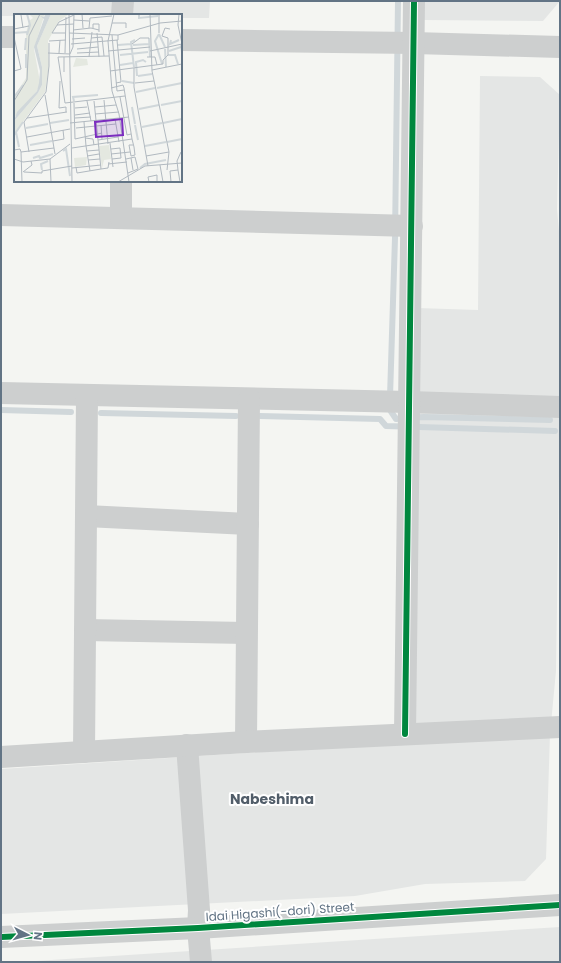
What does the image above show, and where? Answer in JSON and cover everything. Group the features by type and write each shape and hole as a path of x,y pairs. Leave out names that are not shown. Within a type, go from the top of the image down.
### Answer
{"street":[{"path":"122,14 123,1"},
{"path":"405,734 409,435 400,404 401,226 404,43 414,1"},
{"path":"1,37 14,37"},
{"path":"182,40 560,47"},
{"path":"121,182 121,218"},
{"path":"1,215 401,226"},
{"path":"1,394 560,407"},
{"path":"84,752 87,396"},
{"path":"246,742 249,399"},
{"path":"86,516 248,524"},
{"path":"85,630 246,633"},
{"path":"1,757 246,742 560,727"},
{"path":"187,746 199,910 198,928 201,962"},
{"name":"Idai Higashi(-dori) Street","path":"1,937 198,928 560,905"}],"shaded area":[{"path":"1,1 210,1 209,18 182,18 182,14 14,14 14,16 1,16"},
{"path":"424,1 560,1 543,21 424,20"},
{"path":"480,76 540,77 560,95 557,209 560,243 560,410 556,671 550,734 546,859 525,881 425,884 355,896 1,914 1,769 414,742 417,308 478,310"},
{"path":"560,927 560,962 20,962"}],"waterway":[{"path":"390,397 395,238 398,1"},
{"path":"390,406 390,410 396,419 424,417 550,420"},
{"path":"1,410 71,412"},
{"path":"101,413 236,416"},
{"path":"260,416 380,419 386,426 555,431"}],"cycle path":[{"path":"405,734 414,1"},
{"path":"1,937 198,928 560,905"}],"district":[{"name":"Nabeshima","path":"272,799"}]}
